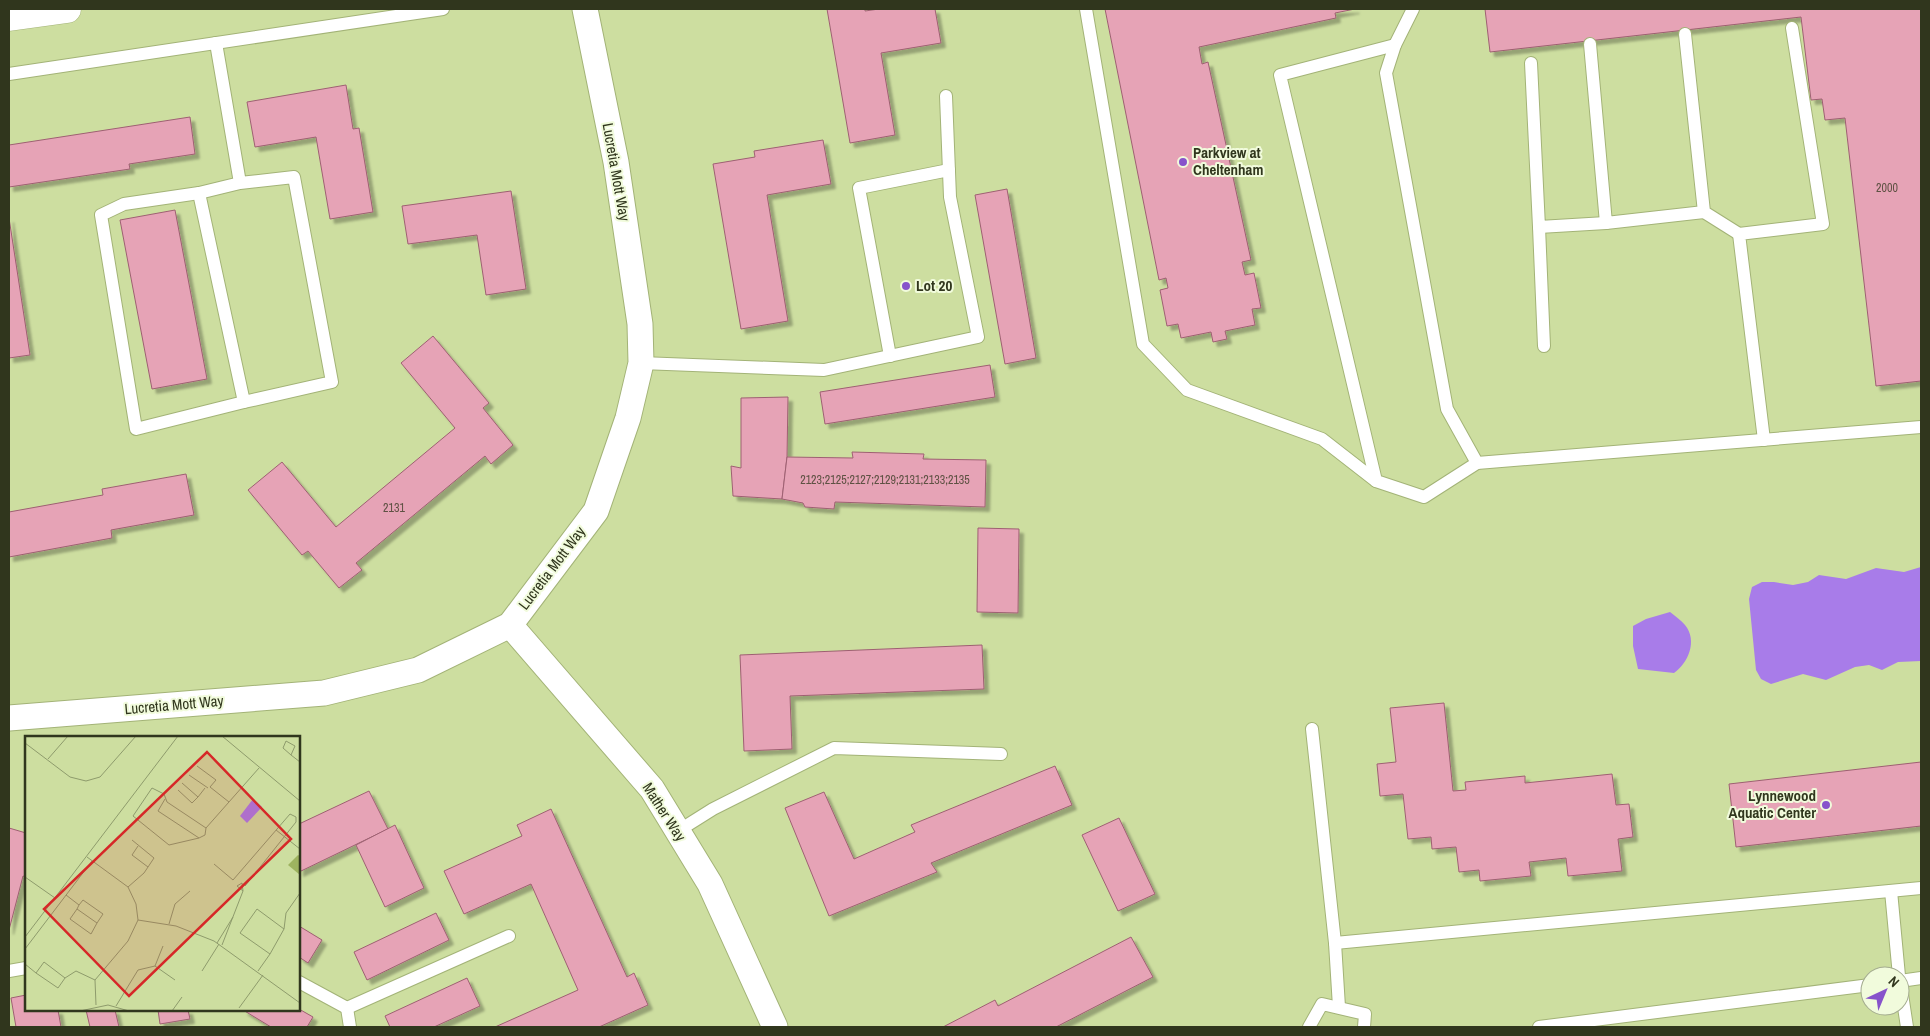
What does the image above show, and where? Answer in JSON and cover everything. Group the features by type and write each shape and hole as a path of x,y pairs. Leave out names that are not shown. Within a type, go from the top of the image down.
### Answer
{"main road":[{"path":"9,17 67,9"}],"street":[{"name":"Lucretia Mott Way","path":"9,718 324,693 418,670 510,625 596,511 628,418 641,363 640,324 616,162 585,9"},
{"name":"Mather Way","path":"510,625 652,789 710,884 776,1027"}],"lane":[{"path":"9,74 443,9"},
{"path":"1086,9 1143,344 1188,390 1322,440 1376,481 1424,496 1477,463 1921,427"},
{"path":"1413,9 1395,45 1386,73 1447,409 1477,463"},
{"path":"1539,227 1606,223 1704,212 1739,234 1823,224 1792,28"},
{"path":"1685,34 1704,212"},
{"path":"216,43 240,183"},
{"path":"1590,44 1606,223"},
{"path":"1376,481 1280,76 1395,45"},
{"path":"1531,63 1544,346"},
{"path":"641,363 824,370 978,337 950,197 946,96"},
{"path":"890,356 859,188 949,170"},
{"path":"294,177 332,382 136,429 100,215 124,204 199,192 240,183 294,177"},
{"path":"199,192 244,402"},
{"path":"1739,234 1764,440"},
{"path":"1312,729 1335,943 1339,1007"},
{"path":"678,831 713,809 834,748 1000,754"},
{"path":"1335,943 1921,888"},
{"path":"1891,891 1899,966"},
{"path":"347,1008 509,936"},
{"path":"9,971 25,968"},
{"path":"300,983 347,1008"},
{"path":"1539,1027 1860,986"},
{"path":"1309,1027 1322,1004 1365,1014 1364,1027"},
{"path":"347,1008 350,1027"}],"shaded area":[{"path":"1921,567 1921,661 1898,662 1882,670 1869,665 1855,667 1826,680 1803,674 1771,684 1761,679 1756,670 1749,599 1752,587 1762,582 1793,585 1808,582 1819,575 1846,579 1876,568 1904,572"},
{"path":"1670,612 1689,631 1691,645 1687,658 1674,673 1638,669 1633,646 1633,626 1646,619"}],"building":[{"path":"827,9 865,9 865,11 879,9 935,9 941,43 881,53 895,135 850,143"},
{"name":"Parkview at Cheltenham","path":"1105,9 1355,9 1335,13 1336,18 1199,47 1202,64 1208,62 1251,260 1242,262 1245,275 1254,273 1261,308 1252,309 1255,325 1225,331 1227,339 1213,342 1211,332 1181,338 1178,324 1167,326 1160,290 1168,288 1166,278 1159,280"},
{"path":"1485,9 1921,9 1921,381 1876,386 1845,118 1825,120 1822,99 1811,100 1801,17 1490,52"},
{"path":"346,85 353,129 359,128 373,212 330,219 316,137 255,147 247,102"},
{"path":"190,117 195,154 129,164 130,169 9,187 9,145"},
{"path":"823,140 831,184 767,195 788,321 741,329 713,164 755,157 754,151"},
{"path":"1007,189 1036,358 1005,364 975,195"},
{"path":"511,191 526,289 486,295 477,235 408,244 402,206"},
{"path":"175,210 207,379 152,389 120,220"},
{"path":"9,218 30,355 9,358"},
{"path":"433,336 489,403 483,408 513,445 491,464 485,456 356,563 362,570 339,588 308,551 302,555 248,490 282,462 336,527 455,428 401,363"},
{"path":"990,365 995,397 825,424 820,392"},
{"path":"788,397 787,457 782,499 733,496 731,466 741,468 741,398"},
{"path":"852,452 924,454 923,459 986,460 985,507 835,502 834,509 805,507 803,503 782,499 787,457 853,458"},
{"path":"186,474 194,515 111,530 112,538 9,557 9,512 103,495 102,489"},
{"path":"978,528 1019,529 1018,613 977,612"},
{"path":"982,645 984,689 790,696 792,749 744,751 740,655"},
{"path":"1444,703 1453,791 1466,790 1465,782 1525,776 1525,783 1612,774 1616,805 1629,804 1633,837 1618,839 1622,871 1568,876 1566,858 1529,862 1531,876 1480,881 1479,870 1459,872 1456,847 1432,849 1431,837 1408,839 1403,794 1380,796 1377,764 1396,762 1390,708"},
{"name":"Lynnewood Aquatic Center","path":"1921,762 1921,826 1736,847 1729,784"},
{"path":"1055,766 1072,805 931,863 937,872 829,916 785,808 824,792 854,859 915,832 911,825"},
{"path":"369,791 388,829 300,872 300,824"},
{"path":"551,809 627,977 634,973 648,1005 599,1027 495,1027 578,990 531,884 464,914 444,871 522,836 517,825"},
{"path":"1119,818 1155,894 1118,911 1082,835"},
{"path":"395,825 424,888 385,907 356,845"},
{"path":"9,828 25,833 25,877 23,876 9,930"},
{"path":"436,913 449,940 367,980 354,952"},
{"path":"300,927 322,940 308,963 300,958"},
{"path":"1131,937 1153,977 1056,1027 943,1027 995,1000 998,1006"},
{"path":"467,978 480,1006 434,1027 390,1027 385,1016"},
{"path":"25,995 25,1011 58,1011 61,1027 16,1027 11,998"},
{"path":"300,1010 313,1017 307,1027 271,1027 245,1011"},
{"path":"86,1011 115,1011 119,1027 90,1027"},
{"path":"158,1011 188,1011 190,1019 160,1024"}],"place":[{"name":"Parkview at Cheltenham","path":"1183,162"},
{"name":"Lot 20","path":"906,286"},
{"name":"Lynnewood Aquatic Center","path":"1826,805"}]}
